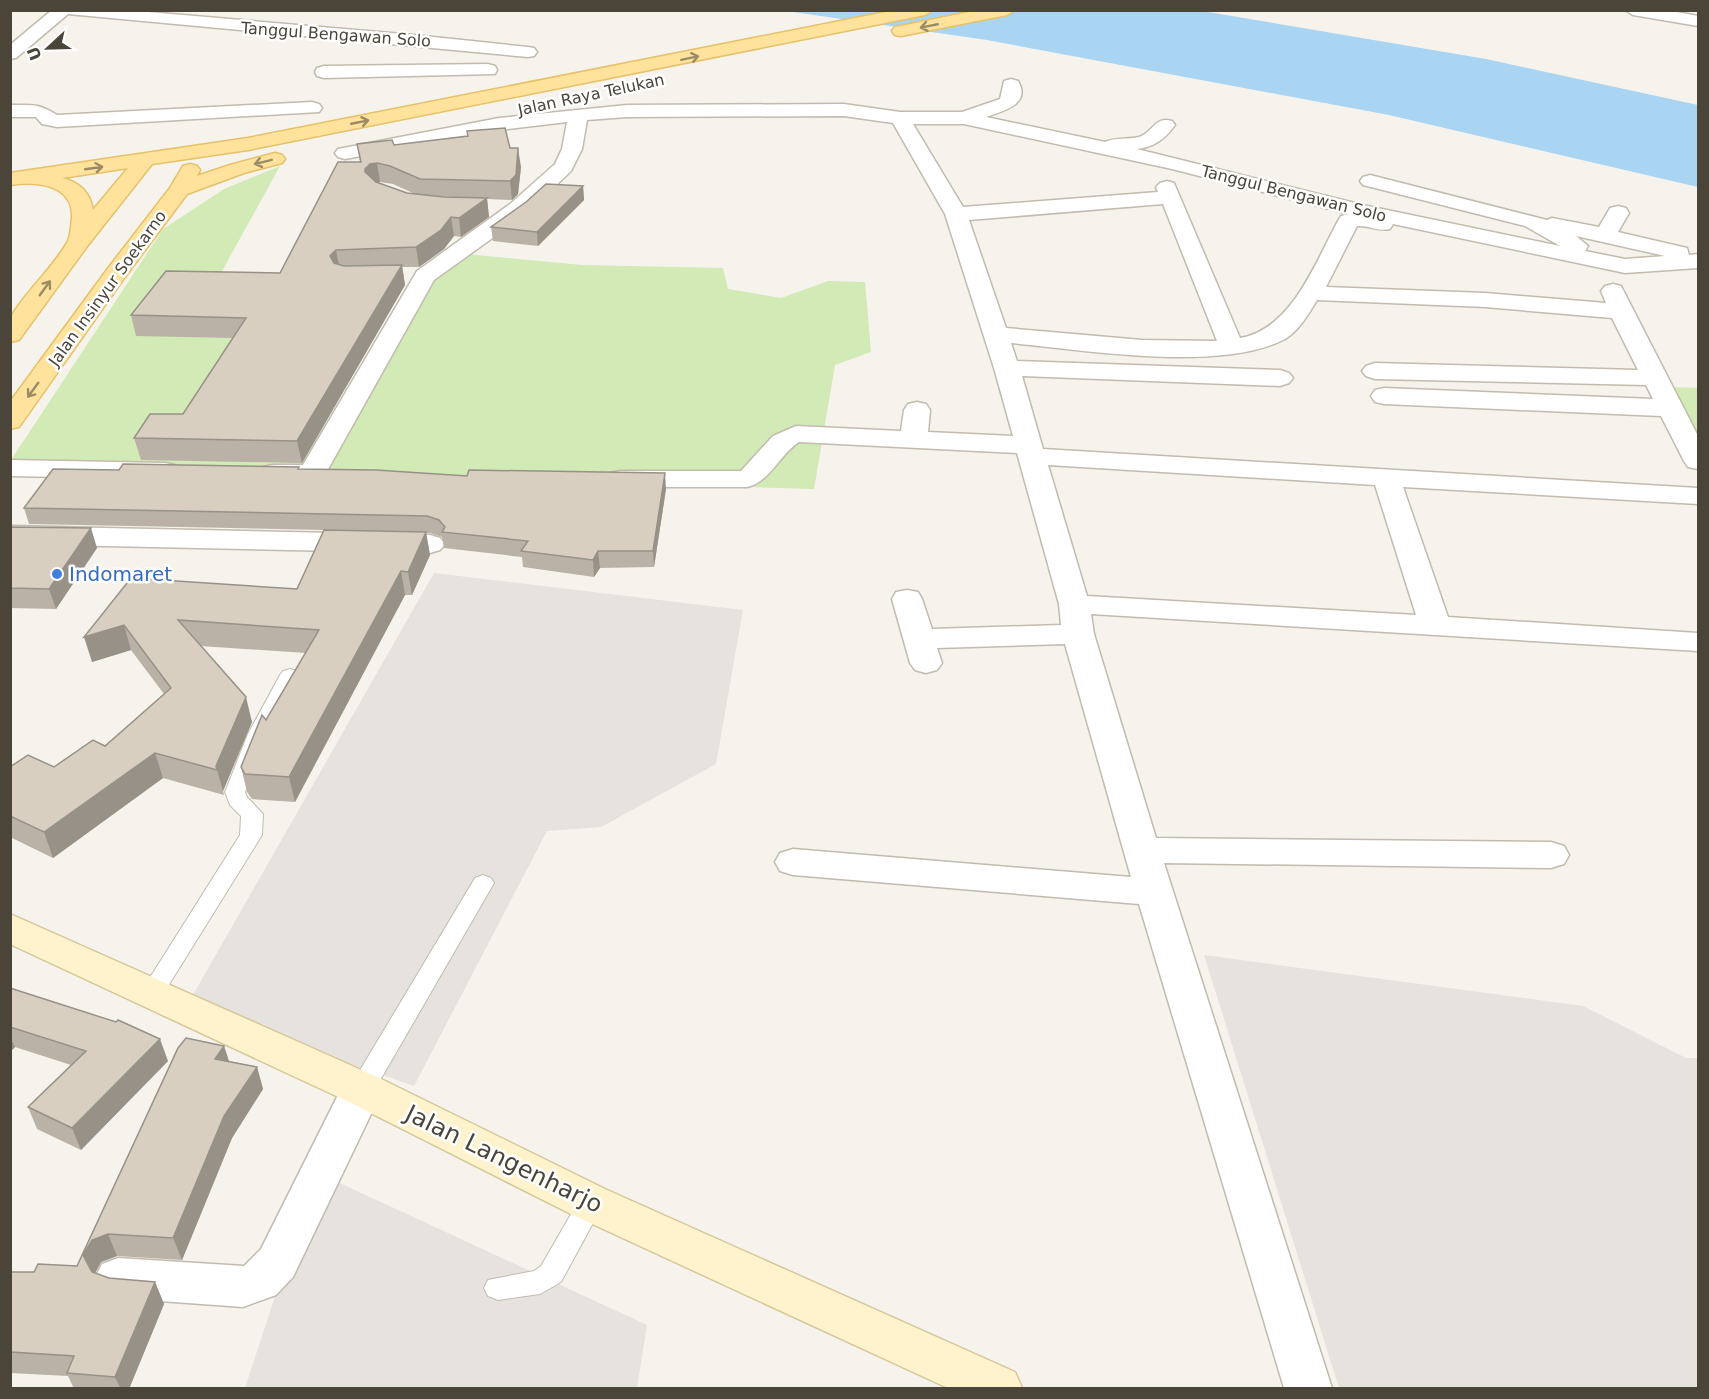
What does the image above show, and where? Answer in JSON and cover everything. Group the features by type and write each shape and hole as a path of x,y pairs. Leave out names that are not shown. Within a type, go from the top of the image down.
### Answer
{"main road":[{"name":"Jalan Raya Telukan","path":"13,178 199,153 613,74 925,10"},
{"name":"Jalan Raya Telukan","path":"180,190 237,169 345,142 1007,10"},
{"name":"Jalan Insinyur Soekarno","path":"10,421 117,272 180,190 199,153"},
{"path":"10,335 80,240 144,161"},
{"path":"13,178 53,181 72,188 82,202 85,214 80,240"},
{"name":"Jalan Langenharjo","path":"10,928 362,1089 591,1203 998,1389"}],"street":[{"path":"13,50 63,10"},
{"name":"Tanggul Bengawan Solo","path":"71,10 185,23 454,43 528,52"},
{"path":"1633,10 1698,21"},
{"path":"319,130 312,108 324,72 363,20"},
{"path":"324,72 488,70"},
{"path":"345,153 498,124 627,111 844,110 900,118 964,118 1007,103 1010,100 1011,85"},
{"path":"10,111 39,111 43,112 49,120 57,120 312,108"},
{"path":"252,472 324,474 414,276 518,209 564,167 573,149 578,115"},
{"path":"900,118 956,214 1007,368 1154,892 1308,1389"},
{"name":"Tanggul Bengawan Solo","path":"964,118 1096,146 1362,211 1615,264 1698,260"},
{"path":"1096,146 1147,141 1156,136 1165,125"},
{"path":"1370,181 1533,221 1605,235 1698,260"},
{"path":"956,214 1168,192 1232,348"},
{"path":"486,208 518,209"},
{"path":"1605,235 1618,213"},
{"path":"996,334 1137,347 1232,348 1257,342 1278,332 1309,293 1349,221 1361,219 1450,240"},
{"path":"1533,221 1615,264 1613,292 1621,312 1698,461"},
{"path":"1309,293 1485,300 1621,312"},
{"path":"1007,368 1280,378"},
{"path":"1375,371 1656,378"},
{"path":"1384,396 1670,408"},
{"path":"914,439 917,410"},
{"path":"598,478 747,479 756,474 786,437 796,434 914,439 1030,451 1386,477 1698,496"},
{"path":"10,468 192,471"},
{"path":"1386,477 1435,626"},
{"path":"10,535 430,544"},
{"path":"908,599 922,651 1076,619 1435,626 1698,642"},
{"path":"1144,850 1551,855"},
{"path":"793,862 1154,892"},
{"path":"118,1278 243,1287 260,1281 278,1263 362,1089"}],"lane":[{"path":"152,993 251,835 252,814 237,800 235,792 258,734 290,675"},
{"path":"362,1089 483,883"},
{"path":"498,1288 534,1284 551,1274 591,1203"}],"shaded area":[{"path":"434,573 743,610 716,764 601,827 547,831 414,1086 186,1007"},
{"path":"1204,955 1583,1006 1686,1058 1698,1058 1698,1388 1339,1388"},
{"path":"316,1172 647,1325 637,1388 245,1388"}],"green space":[{"path":"280,166 216,282 400,282 298,475 11,472 11,460 163,229 224,189"},
{"path":"466,254 582,265 723,268 728,289 781,298 828,281 865,282 871,352 835,365 814,489 321,475 420,294"},
{"path":"1671,387 1698,388 1698,436"}],"water":[{"path":"786,11 1202,11 1486,59 1698,105 1698,187 1389,115 987,40"}],"building":[{"path":"505,128 510,148 518,148 516,175 510,181 420,179 377,163 370,164 365,169 365,172 376,182 407,193 487,198 459,218 451,217 441,230 416,247 336,250 330,256 334,263 344,266 402,265 297,441 134,438 150,414 183,414 246,318 131,315 166,271 280,273 338,162 361,162 357,144 392,140 394,145 468,136 467,131"},
{"path":"546,184 583,186 537,232 491,227 526,202"},
{"path":"123,464 299,467 298,469 376,470 467,476 469,470 665,473 653,551 598,551 593,560 521,551 528,541 442,532 445,527 439,520 427,516 24,508 53,469 119,470"},
{"path":"10,527 91,528 49,589 10,588"},
{"path":"324,530 426,532 408,572 401,571 289,777 245,774 241,767 262,715 266,720 319,630 178,620 246,697 216,766 217,770 155,753 44,832 10,816 10,767 28,755 54,767 93,740 105,746 171,688 124,625 84,637 131,578 297,589"},
{"path":"10,988 116,1022 118,1020 160,1039 72,1128 28,1107 86,1051 10,1027"},
{"path":"186,1038 224,1046 215,1059 257,1067 224,1116 173,1238 108,1234 92,1240 83,1255 92,1272 109,1278 155,1282 115,1377 67,1373 74,1356 10,1352 10,1272 34,1272 38,1264 77,1266 178,1048"}],"place":[{"name":"Indomaret","path":"57,574"}]}
